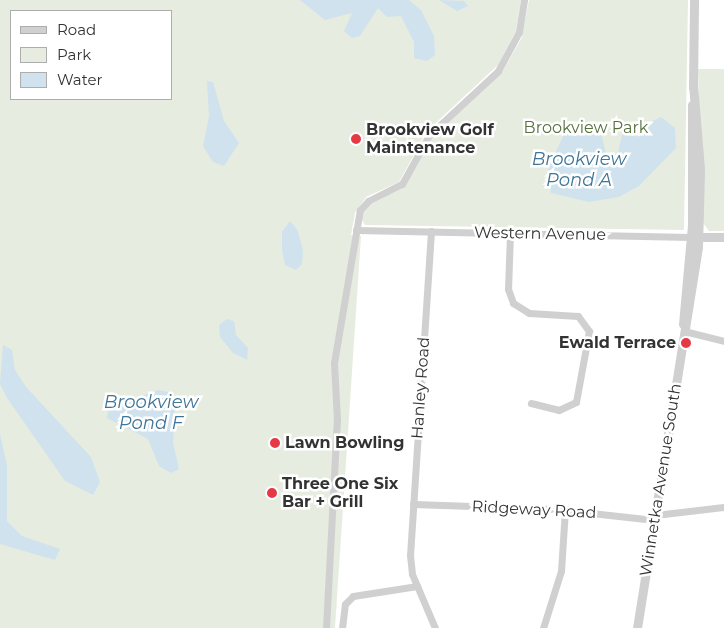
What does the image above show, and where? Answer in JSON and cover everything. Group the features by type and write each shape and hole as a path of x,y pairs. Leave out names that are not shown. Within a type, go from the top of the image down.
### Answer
{"street":[{"path":"326,628 337,420 334,363 356,230 362,207 402,184 429,135 505,61 519,32 524,0"},
{"name":"Winnetka Avenue South","path":"637,628 684,331 695,237 693,0"},
{"name":"Western Avenue","path":"356,230 724,237"},
{"name":"Hanley Road","path":"431,232 410,555 417,586 436,628"},
{"path":"510,233 508,290 513,303 529,313 578,316 589,330 576,402 559,410 531,403"},
{"path":"684,331 724,341"},
{"name":"Ridgeway Road","path":"413,504 565,510 655,518 724,506"},
{"path":"543,628 560,577 565,510"},
{"path":"342,628 345,604 353,596 417,586"}],"green space":[{"path":"0,0 521,0 516,31 498,65 427,131 399,182 366,197 355,213 351,235 361,236 335,628 0,628"},
{"name":"Brookview Park","path":"529,0 688,0 684,230 365,225 361,218 366,207 405,186 430,139 503,71 522,37"},
{"path":"698,69 724,69 724,231 709,231 703,223"}],"water":[{"path":"300,0 409,0 421,10 434,36 435,55 427,61 414,58 414,42 401,16 387,17 378,8 360,36 352,38 344,31 352,13 325,20"},
{"path":"439,0 464,1 468,6 457,11"},
{"path":"207,81 213,82 224,121 239,143 224,166 213,162 203,146 209,116"},
{"name":"Brookview Pond A","path":"661,117 675,128 676,148 639,186 619,197 589,202 551,193 547,172 563,136 578,129 600,129 607,158 616,161 622,135"},
{"path":"290,221 297,229 303,250 302,264 296,270 285,265 282,250 282,232"},
{"path":"227,319 234,321 236,335 248,348 247,360 233,353 220,337 219,325"},
{"path":"3,345 12,350 15,370 26,387 91,457 100,482 93,495 65,481 7,398 0,384"},
{"name":"Brookview Pond F","path":"158,390 168,392 175,403 173,443 179,469 171,473 159,466 148,439 107,418 108,411 117,405"},
{"path":"0,434 7,465 7,521 22,536 60,549 55,560 0,544"}],"place":[{"name":"Brookview Golf Maintenance","path":"356,139"},
{"name":"Ewald Terrace","path":"686,343"},
{"name":"Lawn Bowling","path":"275,443"},
{"name":"Three One Six Bar + Grill","path":"272,493"}]}
